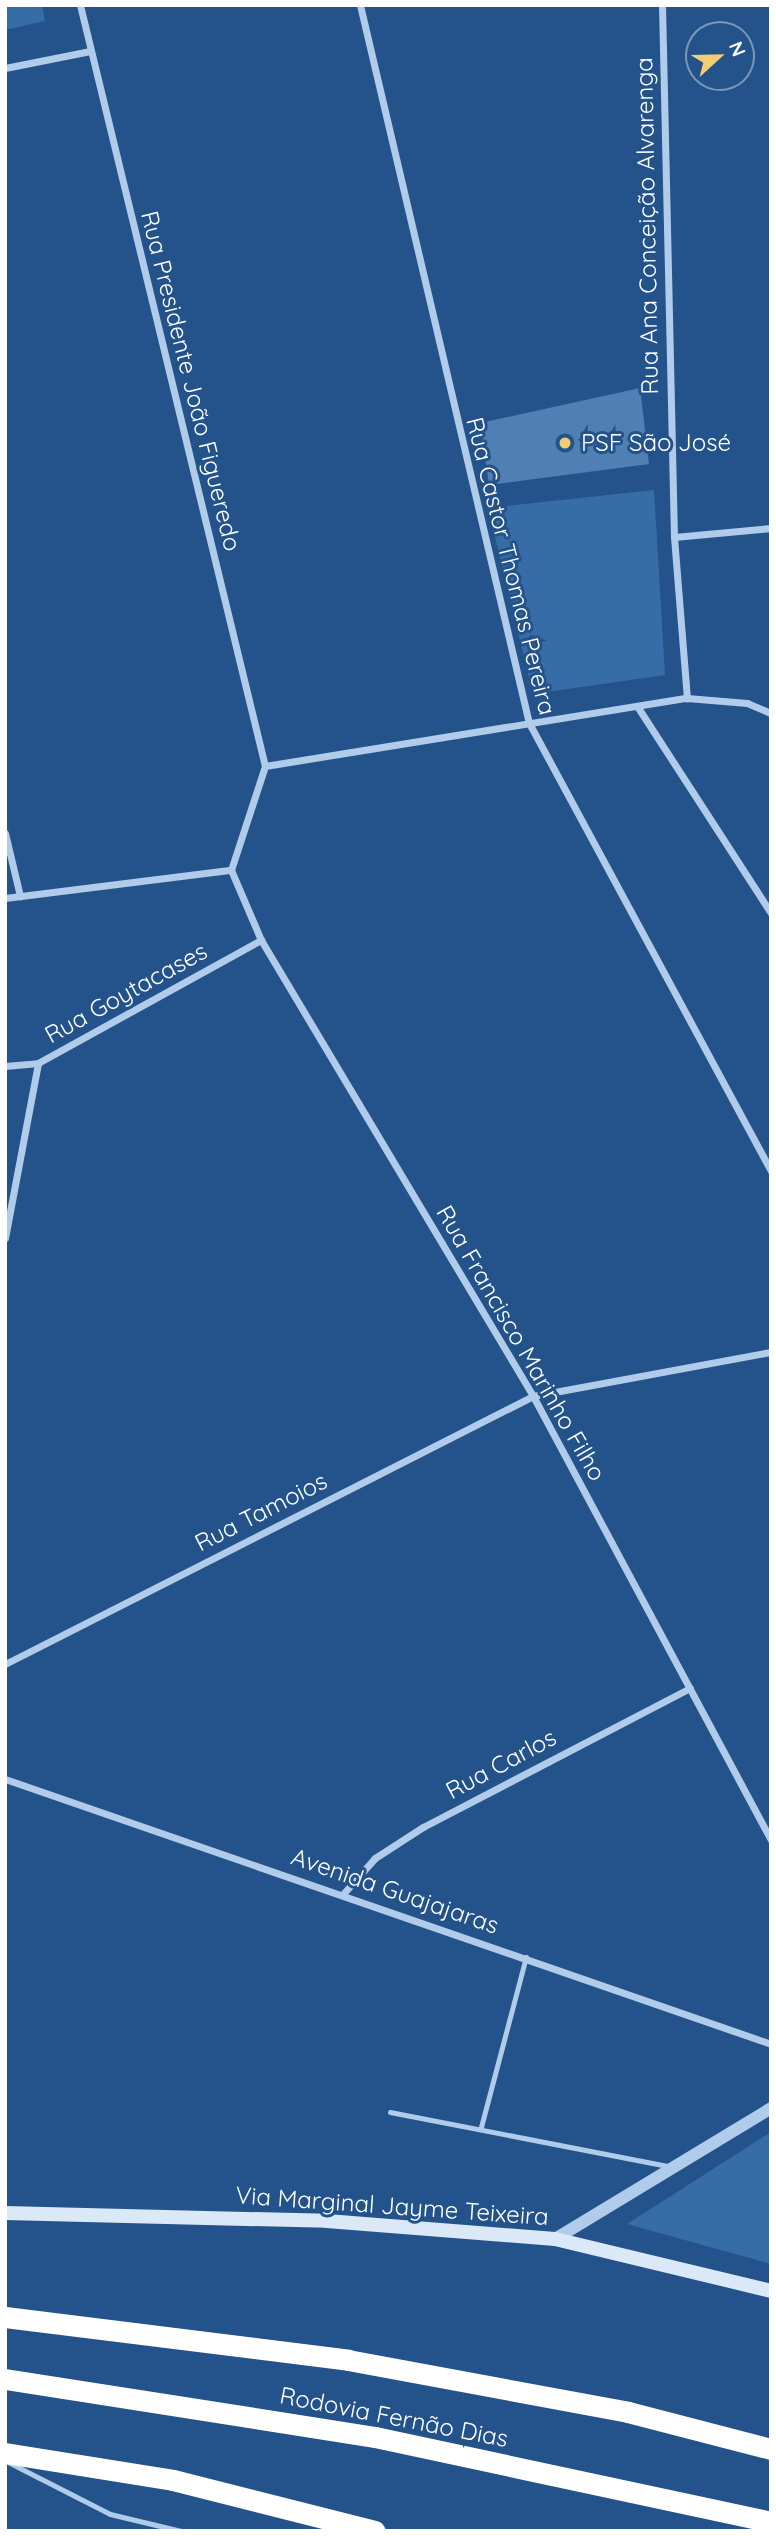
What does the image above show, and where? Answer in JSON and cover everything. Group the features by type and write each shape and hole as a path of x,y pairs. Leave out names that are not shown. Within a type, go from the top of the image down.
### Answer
{"highway":[{"name":"Rodovia Fernão Dias","path":"5,2317 348,2360 628,2412 771,2449"},
{"name":"Rodovia Fernão Dias","path":"5,2379 375,2437 771,2522"},
{"path":"5,2453 173,2480 375,2531"}],"main road":[{"name":"Via Marginal Jayme Teixeira","path":"5,2213 327,2221 555,2239 771,2291"}],"street":[{"name":"Rua Presidente João Figueredo","path":"80,5 265,766"},
{"name":"Rua Castor Thomas Pereira","path":"360,5 529,723 771,1171"},
{"name":"Rua Ana Conceição Alvarenga","path":"662,5 674,537 687,698"},
{"path":"5,68 90,51"},
{"path":"674,537 771,527"},
{"path":"5,898 231,870 265,766 687,698 747,703 771,713"},
{"path":"637,706 771,913"},
{"path":"5,833 20,896"},
{"name":"Rua Francisco Marinho Filho","path":"231,870 261,940 533,1396 771,1840"},
{"name":"Rua Goytacases","path":"5,1066 38,1063 261,940"},
{"path":"5,1238 38,1063"},
{"name":"Rua Tamoios","path":"5,1664 533,1396 771,1352"},
{"name":"Rua Carlos","path":"343,1894 375,1858 423,1827 690,1688"},
{"name":"Avenida Guajajaras","path":"5,1779 526,1956 771,2044"},
{"path":"555,2239 670,2166 771,2108"}],"lane":[{"path":"481,2127 526,1956"},
{"path":"390,2112 481,2127 670,2166"},
{"path":"5,2461 110,2514 181,2531"}],"shaded area":[{"path":"5,5 42,5 45,21 5,30"},
{"path":"654,490 665,675 533,694 488,508"},
{"path":"771,2132 771,2264 627,2224"}],"building":[{"name":"PSF São José","path":"640,388 649,464 489,485 480,423"}],"place":[{"name":"PSF São José","path":"565,443"}]}
